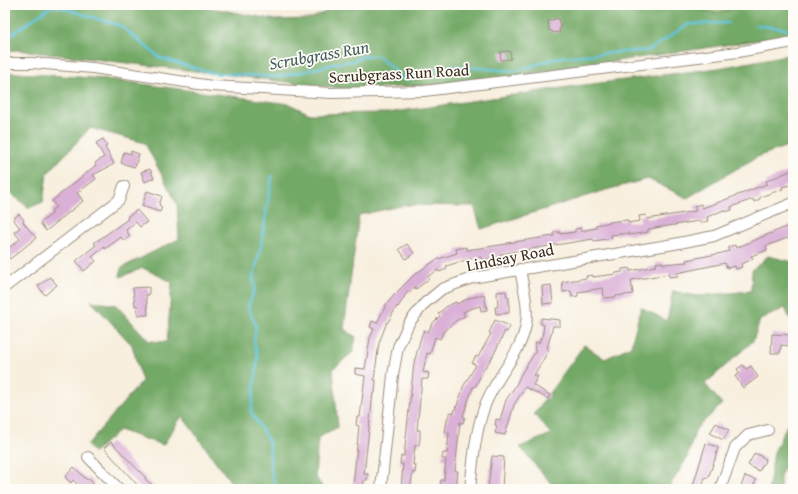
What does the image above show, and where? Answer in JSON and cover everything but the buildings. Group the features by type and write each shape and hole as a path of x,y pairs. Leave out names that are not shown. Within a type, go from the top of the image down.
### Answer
{"street":[{"name":"Scrubgrass Run Road","path":"5,63 33,63 93,68 212,86 331,93 424,91 738,52 793,42"},
{"path":"5,288 119,200 124,186"},
{"name":"Lindsay Road","path":"381,489 393,375 398,347 409,323 425,303 442,289 472,278 714,236 793,203"},
{"path":"470,489 477,432 484,407 521,340 526,324 527,309 520,269"},
{"path":"720,489 735,448 748,435 768,430"},
{"path":"88,456 119,489"}],"green space":[{"path":"5,5 195,5 276,20 310,19 334,8 334,5 700,5 703,10 714,13 725,12 740,5 793,5 793,35 481,81 355,90 17,50 5,51"},
{"path":"700,5 740,5 730,10 714,13 709,12"},
{"path":"793,54 793,144 757,157 687,198 648,179 606,190 481,229 474,206 406,205 359,215 344,329 356,337 353,352 333,369 338,427 318,438 315,476 324,489 236,489 182,416 163,445 119,430 94,453 87,445 142,381 132,345 91,301 116,305 149,341 167,342 172,282 143,268 120,277 121,268 179,239 177,204 145,143 90,128 47,174 43,202 29,208 5,189 5,72 106,79 289,104 310,114 387,113 576,86 719,68"},
{"path":"768,256 793,262 793,325 785,308 760,320 753,341 705,384 722,404 696,429 687,458 668,489 556,489 520,447 551,434 534,414 584,345 605,359 631,346 641,307 667,321 673,291 696,296 751,291 752,270"},
{"path":"793,412 793,451 780,476 780,489 768,489 774,452"}],"waterway":[{"name":"Scrubgrass Run","path":"53,5 121,26 160,58 212,73 274,77 307,71 337,63 353,61 364,56 378,56 405,80 451,66 515,71 561,57 649,50 689,24 728,23"},
{"name":"Scrubgrass Run","path":"5,39 53,5"},
{"name":"Scrubgrass Run","path":"756,25 793,30"},
{"path":"272,176 261,246 253,277 255,288 248,307 256,326 254,341 258,357 251,412 269,442 271,470 276,489"}]}
